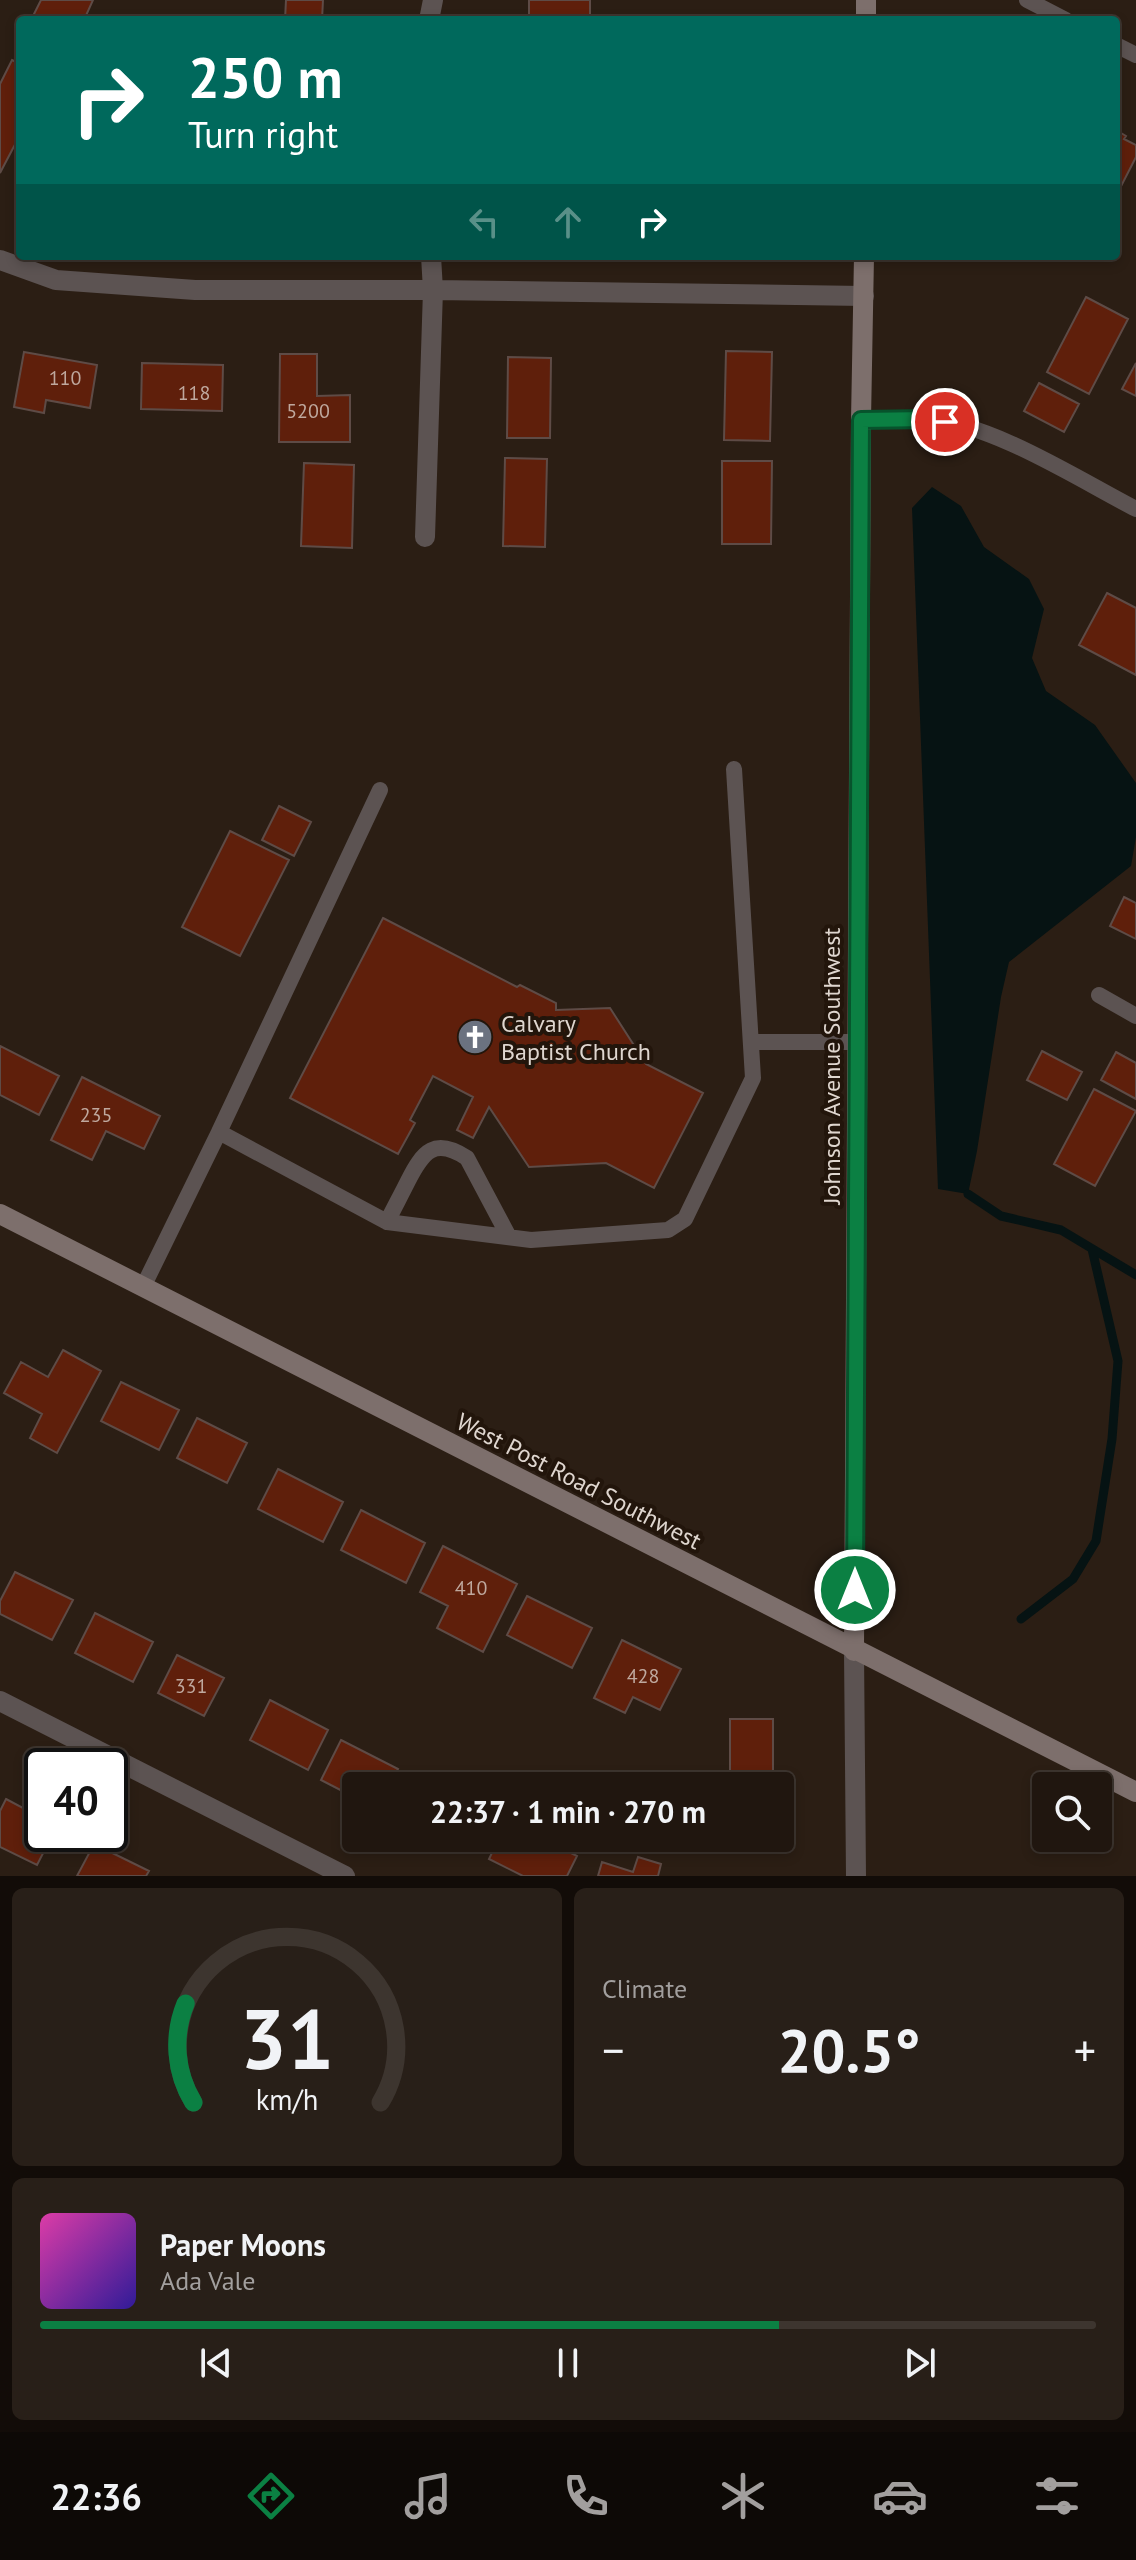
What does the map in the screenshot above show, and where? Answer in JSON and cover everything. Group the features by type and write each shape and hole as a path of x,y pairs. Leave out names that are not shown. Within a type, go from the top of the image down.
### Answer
{"street":[{"path":"0,260 56,280 195,290 864,296"},
{"path":"425,537 433,290 431,260"},
{"name":"Johnson Avenue Southwest","path":"856,1876 857,1042 864,260"},
{"name":"West Post Road Southwest","path":"0,1214 1136,1792"},
{"path":"0,1701 345,1876"}],"lane":[{"path":"1027,0 1058,16"},
{"path":"861,420 929,419 1002,439 1136,509"},
{"path":"219,1132 387,1222 531,1240 668,1230 685,1219 753,1078 734,769"},
{"path":"143,1287 380,790"},
{"path":"1099,995 1136,1016"},
{"path":"751,1042 857,1042"},
{"path":"387,1222 416,1165 426,1152 439,1147 455,1150 467,1158 509,1237"}],"shaded area":[{"path":"932,487 961,506 984,547 1029,579 1044,609 1032,658 1046,691 1095,725 1136,783 1136,837 1131,866 1009,962 968,1194 938,1189 912,508"}],"building":[{"path":"41,0 93,0 86,16 33,16"},
{"path":"286,0 323,0 322,16 285,16"},
{"path":"529,0 590,0 590,16 529,16"},
{"path":"12,60 16,62 16,143 0,173 0,84"},
{"path":"1120,132 1126,136 1124,139 1136,145 1136,157 1120,188"},
{"path":"1086,297 1128,319 1089,394 1047,372"},
{"path":"726,351 772,352 770,441 724,440"},
{"path":"24,352 97,365 90,408 46,400 44,413 14,407"},
{"path":"280,354 317,354 317,396 350,395 350,442 279,442"},
{"path":"508,357 551,358 550,438 507,438"},
{"path":"142,363 223,365 222,411 141,409"},
{"path":"1136,363 1136,396 1122,389"},
{"path":"1039,383 1079,404 1064,432 1024,411"},
{"path":"505,458 547,459 545,547 503,546"},
{"path":"722,461 772,461 771,544 722,544"},
{"path":"304,463 354,465 352,548 301,546"},
{"path":"1107,593 1136,608 1136,675 1079,645"},
{"path":"279,806 311,822 294,856 262,840"},
{"path":"230,831 289,860 240,956 182,927"},
{"path":"1124,897 1136,903 1136,939 1110,926"},
{"name":"Calvary Baptist Church","path":"383,918 517,987 520,985 556,1003 556,1010 610,1008 646,1064 703,1093 654,1188 606,1163 529,1167 489,1107 473,1138 457,1130 473,1097 433,1076 410,1120 415,1123 398,1154 290,1098"},
{"path":"0,1046 59,1076 39,1115 0,1095"},
{"path":"1042,1051 1082,1072 1067,1100 1027,1080"},
{"path":"1116,1052 1136,1063 1136,1099 1101,1080"},
{"path":"82,1077 160,1116 144,1149 106,1131 92,1160 51,1140"},
{"path":"1094,1089 1136,1111 1095,1186 1054,1164"},
{"path":"63,1350 101,1371 57,1453 30,1438 42,1414 4,1393 21,1362 48,1377"},
{"path":"121,1382 179,1410 159,1450 101,1421"},
{"path":"197,1418 247,1443 227,1483 177,1458"},
{"path":"278,1469 343,1502 323,1542 258,1509"},
{"path":"361,1510 425,1543 406,1583 341,1550"},
{"path":"443,1546 517,1584 483,1652 437,1628 448,1606 420,1592"},
{"path":"15,1572 73,1600 52,1640 0,1614 0,1601"},
{"path":"527,1596 592,1628 572,1668 507,1635"},
{"path":"95,1613 153,1642 133,1682 75,1653"},
{"path":"622,1640 681,1669 660,1710 633,1697 625,1713 594,1698"},
{"path":"177,1655 224,1678 204,1716 158,1693"},
{"path":"270,1700 328,1730 308,1770 250,1740"},
{"path":"730,1719 773,1719 773,1772 730,1772"},
{"path":"341,1740 398,1769 396,1772 342,1772 342,1791 321,1780"},
{"path":"6,1799 24,1808 24,1852 44,1852 37,1865 0,1847 0,1811"},
{"path":"90,1852 110,1852 149,1871 146,1876 77,1876"},
{"path":"492,1852 569,1852 577,1856 567,1876 523,1876 489,1859"},
{"path":"638,1857 661,1864 658,1876 598,1876 602,1862 633,1872"}],"waterway":[{"path":"968,1194 1001,1216 1061,1230 1136,1275"},
{"path":"1021,1619 1073,1579 1096,1541 1112,1439 1118,1361 1092,1249"}],"place":[{"name":"Calvary Baptist Church","path":"475,1037"}],"route":[{"path":"855,1590 861,420 929,419 945,422"}]}
